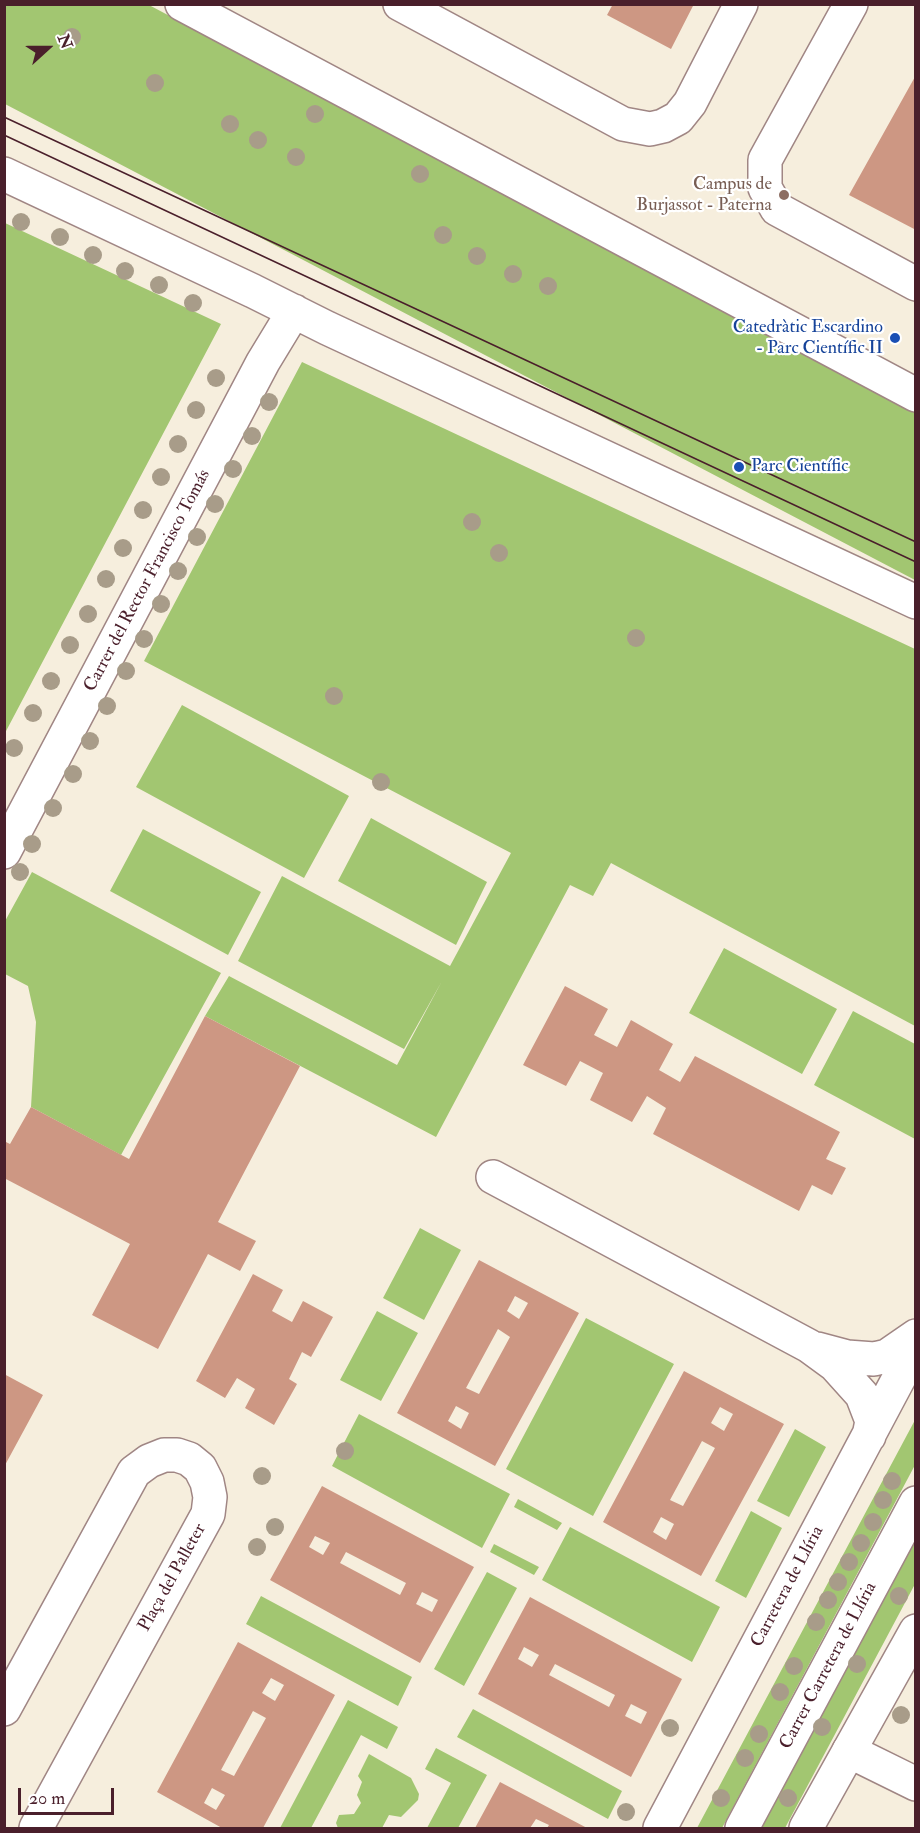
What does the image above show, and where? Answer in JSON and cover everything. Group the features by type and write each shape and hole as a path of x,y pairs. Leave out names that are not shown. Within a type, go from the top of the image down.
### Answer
{"street":[{"path":"182,4 915,395"},
{"path":"400,4 623,124 650,129 663,126 678,118 690,103 741,4"},
{"path":"851,4 765,160 765,188 777,209 915,284"},
{"path":"4,174 915,602"},
{"name":"Carrer del Rector Francisco Tomás","path":"4,852 263,362 294,311"},
{"path":"493,1178 809,1346 835,1365 862,1395 872,1421 869,1436"},
{"path":"809,1346 847,1357 874,1359 887,1356 915,1336"},
{"name":"Carretera de Llíria","path":"660,1828 915,1346"},
{"name":"Plaça del Palleter","path":"4,1709 134,1472 149,1461 164,1455 177,1455 189,1459 200,1468 207,1482 210,1497 208,1514 36,1828"},
{"name":"Carrer Carretera de Llíria","path":"742,1828 915,1503"},
{"path":"806,1828 915,1631"},
{"path":"849,1751 915,1784"}],"green space":[{"path":"4,5 149,5 915,412 915,580 5,104"},
{"path":"5,223 221,324 5,733"},
{"path":"302,362 915,649 915,1026 611,863 593,896 570,885 436,1137 205,1016 229,976 397,1065 442,981 404,1049 238,961 282,876 450,966 511,853 144,661"},
{"path":"182,705 349,796 304,878 136,787"},
{"path":"371,818 487,882 456,945 338,881"},
{"path":"143,829 261,892 228,955 110,891"},
{"path":"32,872 221,973 121,1155 31,1107 36,1022 28,986 5,974 4,923"},
{"path":"724,948 837,1009 802,1074 689,1013"},
{"path":"853,1011 915,1044 915,1139 814,1085"},
{"path":"420,1228 461,1250 424,1320 383,1298"},
{"path":"377,1311 418,1333 381,1401 340,1380"},
{"path":"586,1318 674,1364 593,1516 506,1469"},
{"path":"359,1414 510,1494 482,1548 332,1466"},
{"path":"915,1420 915,1465 722,1828 697,1828"},
{"path":"795,1429 826,1447 789,1517 757,1501"},
{"path":"518,1499 562,1523 557,1530 514,1507"},
{"path":"751,1511 782,1528 746,1598 715,1581"},
{"path":"570,1527 720,1607 692,1662 542,1580"},
{"path":"915,1540 915,1584 785,1828 761,1828"},
{"path":"494,1544 539,1567 534,1575 490,1552"},
{"path":"487,1572 517,1588 464,1686 434,1669"},
{"path":"261,1596 412,1677 398,1706 246,1624"},
{"path":"348,1700 398,1727 387,1749 361,1735 311,1828 280,1828"},
{"path":"473,1709 622,1791 608,1819 457,1737"},
{"path":"436,1748 487,1775 458,1828 427,1828 451,1783 425,1769"},
{"path":"369,1754 411,1778 419,1794 418,1800 401,1817 389,1815 382,1828 338,1828 336,1823 339,1815 354,1814 361,1803 357,1795 362,1782 358,1776"}],"building":[{"path":"613,4 694,4 671,49 607,15"},
{"path":"916,75 916,230 849,195"},
{"path":"565,986 608,1009 594,1035 617,1047 631,1020 673,1044 659,1070 680,1082 695,1056 840,1132 826,1159 846,1168 832,1195 812,1185 799,1211 653,1134 666,1108 647,1096 632,1122 590,1100 603,1073 580,1061 566,1086 523,1065"},
{"path":"205,1016 300,1066 218,1222 256,1241 240,1271 208,1254 158,1349 92,1315 130,1244 4,1178 4,1141 10,1144 31,1107 129,1159"},
{"path":"479,1260 579,1313 495,1466 397,1413","holes":["515,1296 528,1303 519,1319 507,1311","498,1329 510,1337 479,1394 466,1388","456,1406 469,1413 461,1429 448,1421"]},
{"path":"253,1274 283,1290 272,1311 292,1322 303,1301 333,1317 311,1357 302,1352 289,1379 297,1384 274,1425 245,1408 255,1389 237,1378 225,1398 196,1381"},
{"path":"684,1371 784,1424 701,1576 603,1522","holes":["720,1407 733,1414 724,1431 711,1423","702,1441 715,1448 683,1506 670,1500","661,1517 674,1524 666,1540 653,1532"]},
{"path":"4,1374 43,1395 4,1467"},
{"path":"322,1486 474,1567 420,1663 270,1580","holes":["315,1536 330,1543 323,1555 309,1547","346,1552 406,1583 400,1595 340,1563","422,1592 438,1600 432,1612 416,1604"]},
{"path":"530,1597 682,1679 631,1777 478,1694","holes":["524,1647 539,1655 532,1667 518,1659","555,1664 615,1695 609,1707 549,1675","631,1704 647,1712 641,1724 625,1716"]},
{"path":"238,1642 335,1695 263,1828 222,1828 157,1792","holes":["271,1678 284,1685 275,1701 262,1693","253,1711 266,1718 234,1776 221,1770","212,1788 225,1795 216,1810 204,1803"]},
{"path":"500,1782 587,1828 547,1828 549,1825 536,1819 530,1828 475,1828"}],"tram line":[{"path":"4,117 916,542"},
{"path":"4,135 916,562"}],"place":[{"name":"Campus de Burjassot - Paterna","path":"784,195"},
{"name":"Catedràtic Escardino - Parc Científic II","path":"895,338"},
{"name":"Parc Científic","path":"739,467"}]}
